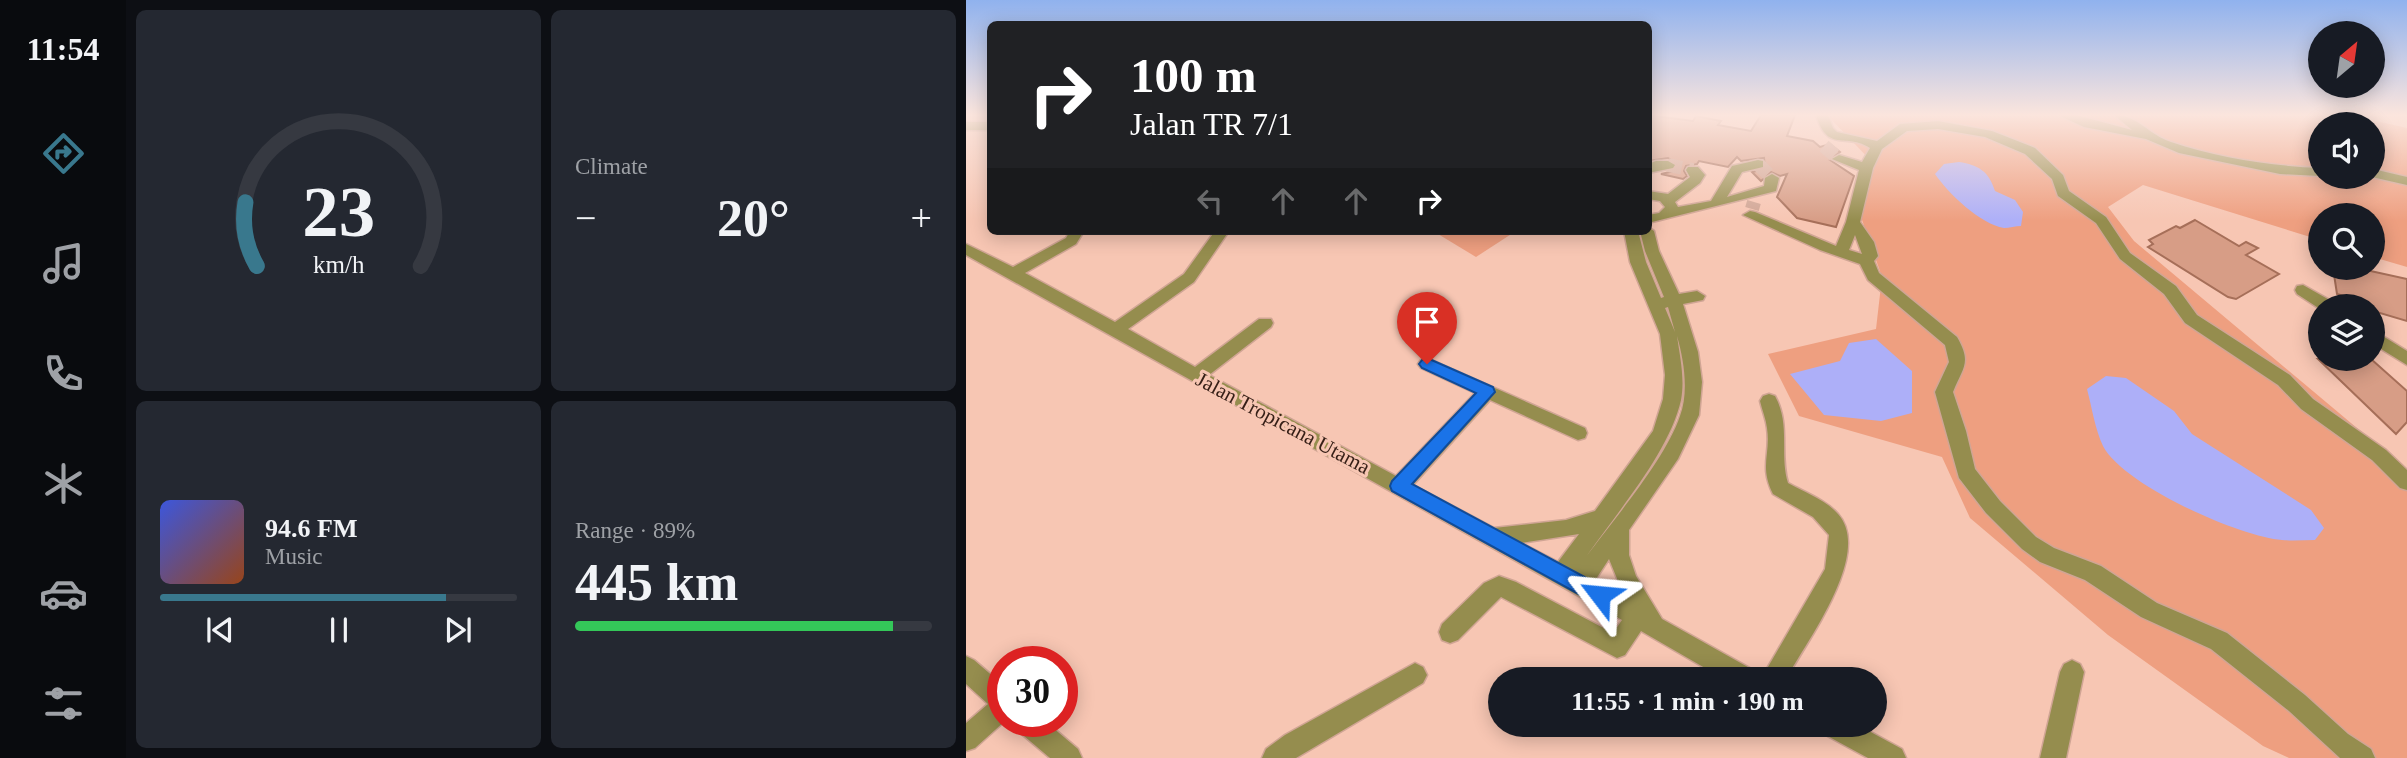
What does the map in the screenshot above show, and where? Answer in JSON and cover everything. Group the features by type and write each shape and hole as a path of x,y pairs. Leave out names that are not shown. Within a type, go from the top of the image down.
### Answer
{"street":[{"path":"1841,251 1856,174 1866,170 1875,150"},
{"path":"2026,150 2039,158 2058,178 2063,193 2101,220 2125,256 2169,290 2191,319 2284,380 2307,404 2379,455 2407,482"},
{"path":"2185,150 2264,168 2308,171"},
{"path":"1839,159 1866,170"},
{"path":"1717,202 1737,169 1758,164"},
{"path":"1652,168 1668,165"},
{"path":"1652,222 1663,217 1695,180 1698,175 1693,170"},
{"path":"2385,176 2407,181"},
{"path":"1750,208 1771,188 1772,178"},
{"path":"1652,194 1670,206 1694,209 1717,202 1750,208 1825,247 1866,261 1876,280 1951,341 1957,352 1958,366 1944,391 1966,472 2012,527 2047,555 2093,573 2131,601 2219,641 2297,703 2339,743 2362,758"},
{"path":"1825,247 1846,229"},
{"path":"1846,229 1868,246 1870,259 1866,261"},
{"path":"1014,273 1071,241 1075,235"},
{"path":"1114,331 1189,278 1219,235"},
{"path":"1572,580 1611,523 1681,438 1690,415 1692,363 1665,303 1638,262 1632,235"},
{"path":"1650,235 1665,303"},
{"name":"Jalan Tropicana Utama","path":"966,249 1493,536 1726,667"},
{"path":"2303,290 2309,294"},
{"path":"1665,303 1697,296"},
{"path":"1195,376 1265,323"},
{"path":"2385,344 2407,359"},
{"path":"1427,364 1578,433"},
{"path":"1399,486 1487,392"},
{"path":"1769,401 1777,430 1774,468 1780,488 1820,511 1832,521 1839,534 1835,570 1780,667"},
{"path":"1493,536 1541,533 1611,523"},
{"path":"1450,632 1499,586 1613,646 1622,644 1646,621 1618,556 1611,523"},
{"path":"966,668 987,687"},
{"path":"2053,758 2072,672"},
{"path":"1275,758 1294,744 1415,675"},
{"path":"966,739 987,721"},
{"path":"1045,737 1069,758"},
{"path":"1855,737 1893,758"}],"shaded area":[{"path":"1861,150 2308,150 2308,189 2385,189 2385,150 2407,150 2407,267 2385,261 2385,203 2308,203 2308,236 2143,185 2108,207 2134,241 2407,470 2407,758 2289,758 2263,746 2108,635 1970,518 1942,457 1799,416 1768,354 1876,329 1882,277 1861,217 1874,164"},
{"path":"1440,235 1510,235 1476,257"}],"water":[{"path":"1959,162 1982,170 1990,178 1995,191 2015,200 2023,212 2021,226 2004,228 1985,221 1965,207 1948,190 1935,174 1944,164"},
{"path":"1876,339 1912,371 1912,413 1881,421 1824,415 1790,374 1840,361 1849,343"},
{"path":"2106,376 2126,378 2174,411 2192,434 2311,510 2324,528 2315,540 2263,537 2239,530 2184,506 2134,477 2115,461 2103,446 2096,426 2087,389"}],"building":[{"path":"1652,150 1838,150 1840,152 1830,160 1854,176 1836,227 1797,218 1777,197 1787,174 1780,176 1771,172 1761,181 1752,172 1765,169 1764,158 1741,161 1737,157 1728,167 1699,161 1686,166 1684,171 1687,176 1683,179 1661,174 1674,171 1678,164 1668,158 1652,160"},
{"path":"2195,220 2239,246 2246,242 2258,248 2246,255 2279,274 2236,299 2228,297 2148,247 2153,244 2149,240"},
{"path":"2385,274 2407,279 2407,321 2385,315 2385,294 2337,294 2335,280 2385,280"},
{"path":"2330,371 2384,371 2407,391 2407,422 2396,434"}],"tunnel":[{"path":"1829,150 1839,159"},
{"path":"1758,164 1772,178"},
{"path":"1668,165 1693,170"},
{"path":"1752,209 1754,202"}],"route":[{"path":"1427,364 1487,392 1399,486 1600,595"}]}
